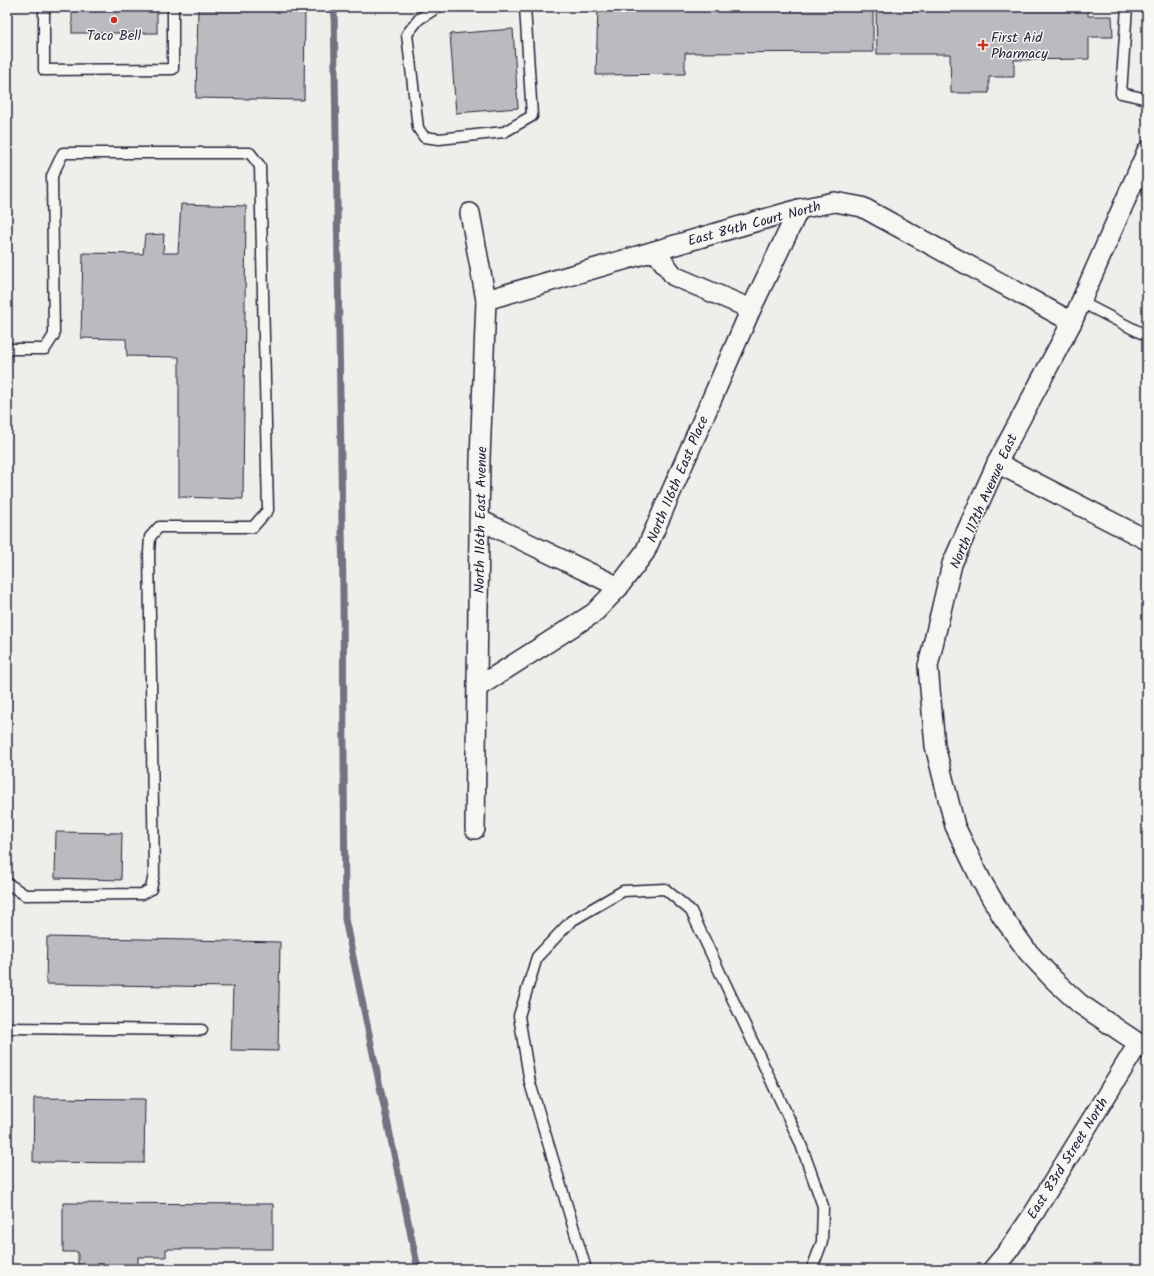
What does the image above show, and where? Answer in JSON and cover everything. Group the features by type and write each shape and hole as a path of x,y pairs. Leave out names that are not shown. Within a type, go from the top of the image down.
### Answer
{"street":[{"name":"North 117th Avenue East","path":"1142,1047 1080,1004 1053,979 1028,952 1002,916 981,880 955,826 935,746 928,666 952,564 997,463 1072,322 1147,151"},
{"name":"East 84th Court North","path":"486,300 799,209 835,202 862,207 1072,322"},
{"name":"North 116th East Place","path":"478,688 594,613 619,587 645,552 751,309 799,209"},
{"name":"North 116th East Avenue","path":"470,213 486,300 480,459 475,829"},
{"path":"655,251 674,276 751,309"},
{"path":"997,463 1147,540"},
{"path":"480,520 619,587"},
{"name":"East 83rd Street North","path":"993,1269 1008,1251 1034,1213 1142,1047"}],"lane":[{"path":"44,7 44,70 173,69 173,7"},
{"path":"438,7 419,19 407,34 418,128 424,137 439,139 504,132 532,116 525,7"},
{"path":"1127,7 1121,93 1147,100"},
{"path":"7,349 45,349 54,334 52,176 63,153 250,153 260,166 268,510 253,527 159,527 150,537 149,554 154,874 151,889 142,894 25,895 7,883"},
{"path":"1081,302 1147,336"},
{"path":"586,1269 530,1083 519,1016 537,957 571,921 623,891 665,889 691,911 800,1142 823,1206 822,1242 812,1269"},
{"path":"7,1028 202,1030"}],"building":[{"name":"Taco Bell","path":"72,7 157,7 157,33 72,33"},
{"path":"598,7 873,7 873,52 685,53 685,74 596,75"},
{"name":"First Aid Pharmacy","path":"876,7 1088,7 1088,16 1112,16 1113,37 1089,37 1089,59 1014,60 1014,77 989,77 989,93 951,93 950,54 877,54"},
{"path":"198,9 305,10 304,100 196,98"},
{"path":"513,29 518,108 456,113 450,34"},
{"path":"181,204 246,206 243,499 179,497 179,357 127,356 126,339 81,338 83,253 143,254 145,235 164,234 163,253 178,253"},
{"path":"56,832 122,833 121,880 55,878"},
{"path":"47,937 280,942 278,1051 231,1050 233,987 46,984"},
{"path":"34,1098 145,1099 144,1163 33,1162"},
{"path":"63,1203 273,1204 273,1249 166,1249 166,1257 138,1257 138,1269 78,1269 78,1252 63,1252"}],"waterway":[{"path":"334,7 343,592 345,919 418,1269"}],"place":[{"name":"Taco Bell","path":"114,20"},
{"name":"First Aid Pharmacy","path":"983,45"}]}
